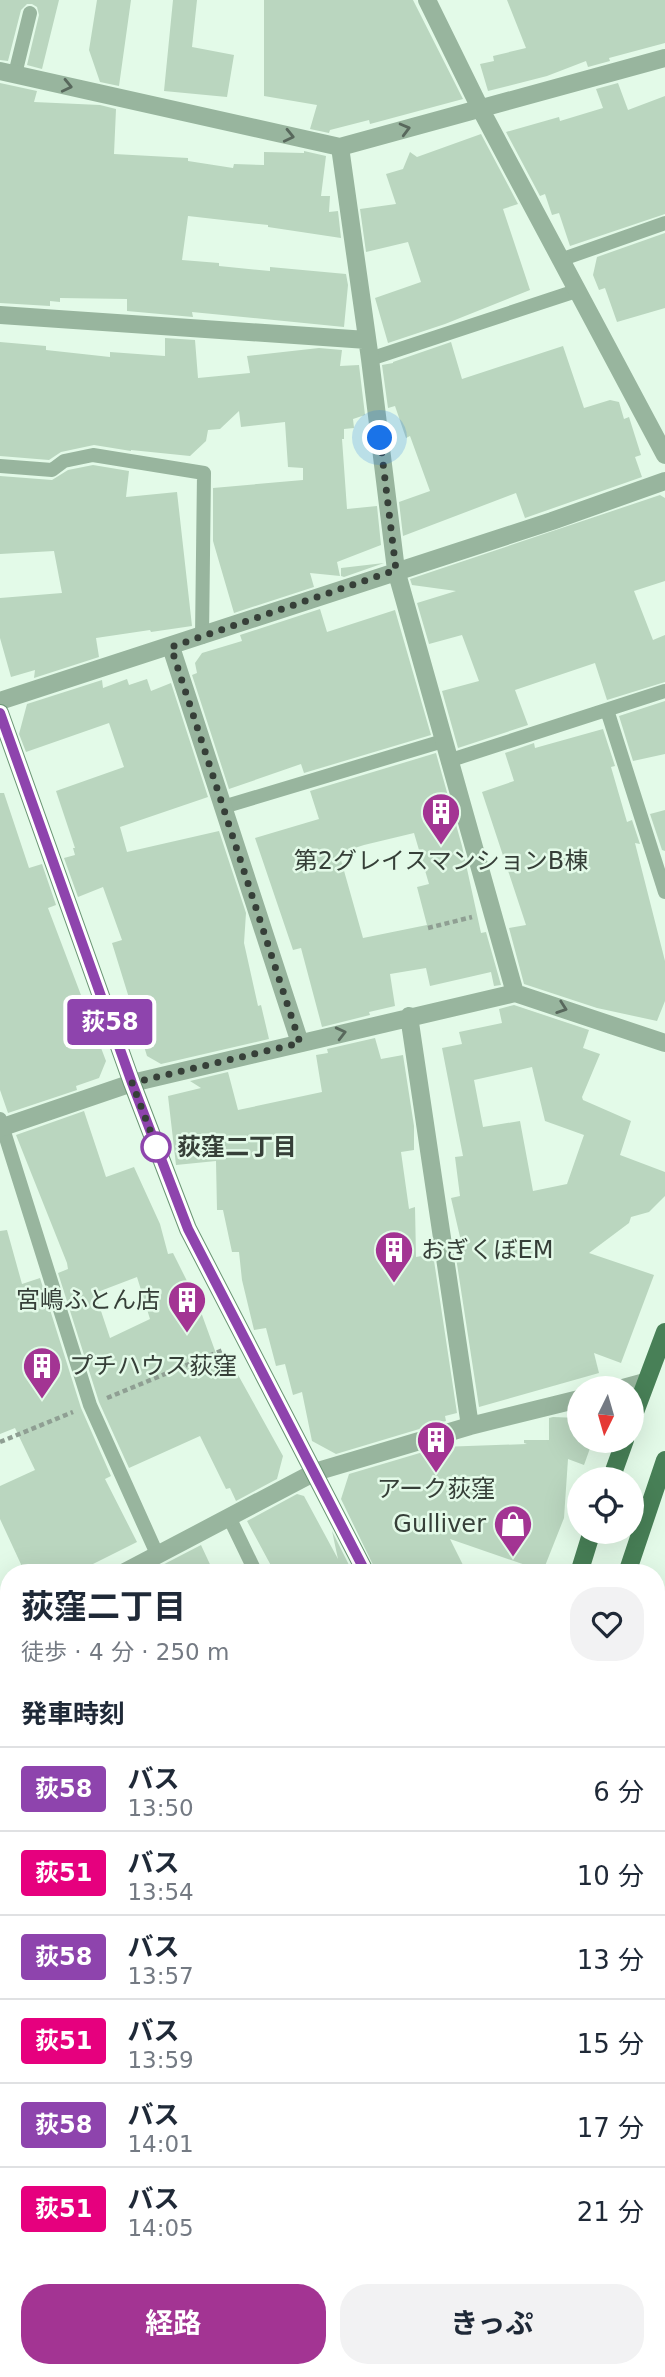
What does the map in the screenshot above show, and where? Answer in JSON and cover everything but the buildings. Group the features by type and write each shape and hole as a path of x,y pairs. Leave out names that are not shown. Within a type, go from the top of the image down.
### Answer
{"main road":[{"path":"644,1385 665,1332"},
{"path":"630,1564 665,1460"},
{"path":"582,1564 588,1544"}],"street":[{"path":"426,0 576,291 665,455"},
{"path":"7,73 340,147 665,58"},
{"path":"340,147 396,570 515,993"},
{"path":"0,315 367,340"},
{"path":"0,701 202,637 665,481"},
{"path":"171,647 300,1043"},
{"path":"0,713 132,1083 188,1229 361,1564"},
{"path":"1,1125 132,1083 515,993 665,1043"},
{"path":"409,1016 470,1426"},
{"path":"139,1564 315,1472 470,1426 567,1402"}],"lane":[{"path":"7,73 30,13"},
{"path":"560,260 665,223"},
{"path":"370,359 576,291"},
{"path":"0,466 52,470 64,461 93,455 204,473 202,637"},
{"path":"448,761 665,691"},
{"path":"607,710 665,892"},
{"path":"223,807 443,741"},
{"path":"1,1125 90,1405 157,1554"},
{"path":"229,1517 252,1564"}],"path":[{"path":"428,928 477,916"}],"bus line":[{"name":"荻58","path":"0,713 132,1083 188,1229 361,1564"}],"place":[{"name":"第2グレイスマンションB棟","path":"441,846"},
{"name":"荻窪二丁目","path":"156,1147"},
{"name":"おぎくぼEM","path":"394,1284"},
{"name":"宮嶋ふとん店","path":"187,1334"},
{"name":"プチハウス荻窪","path":"42,1400"},
{"name":"アーク荻窪","path":"436,1474"},
{"name":"Gulliver","path":"513,1558"}],"route":[{"path":"156,1147 160,1156 132,1083 300,1043 171,647 396,570 380,438"}]}
